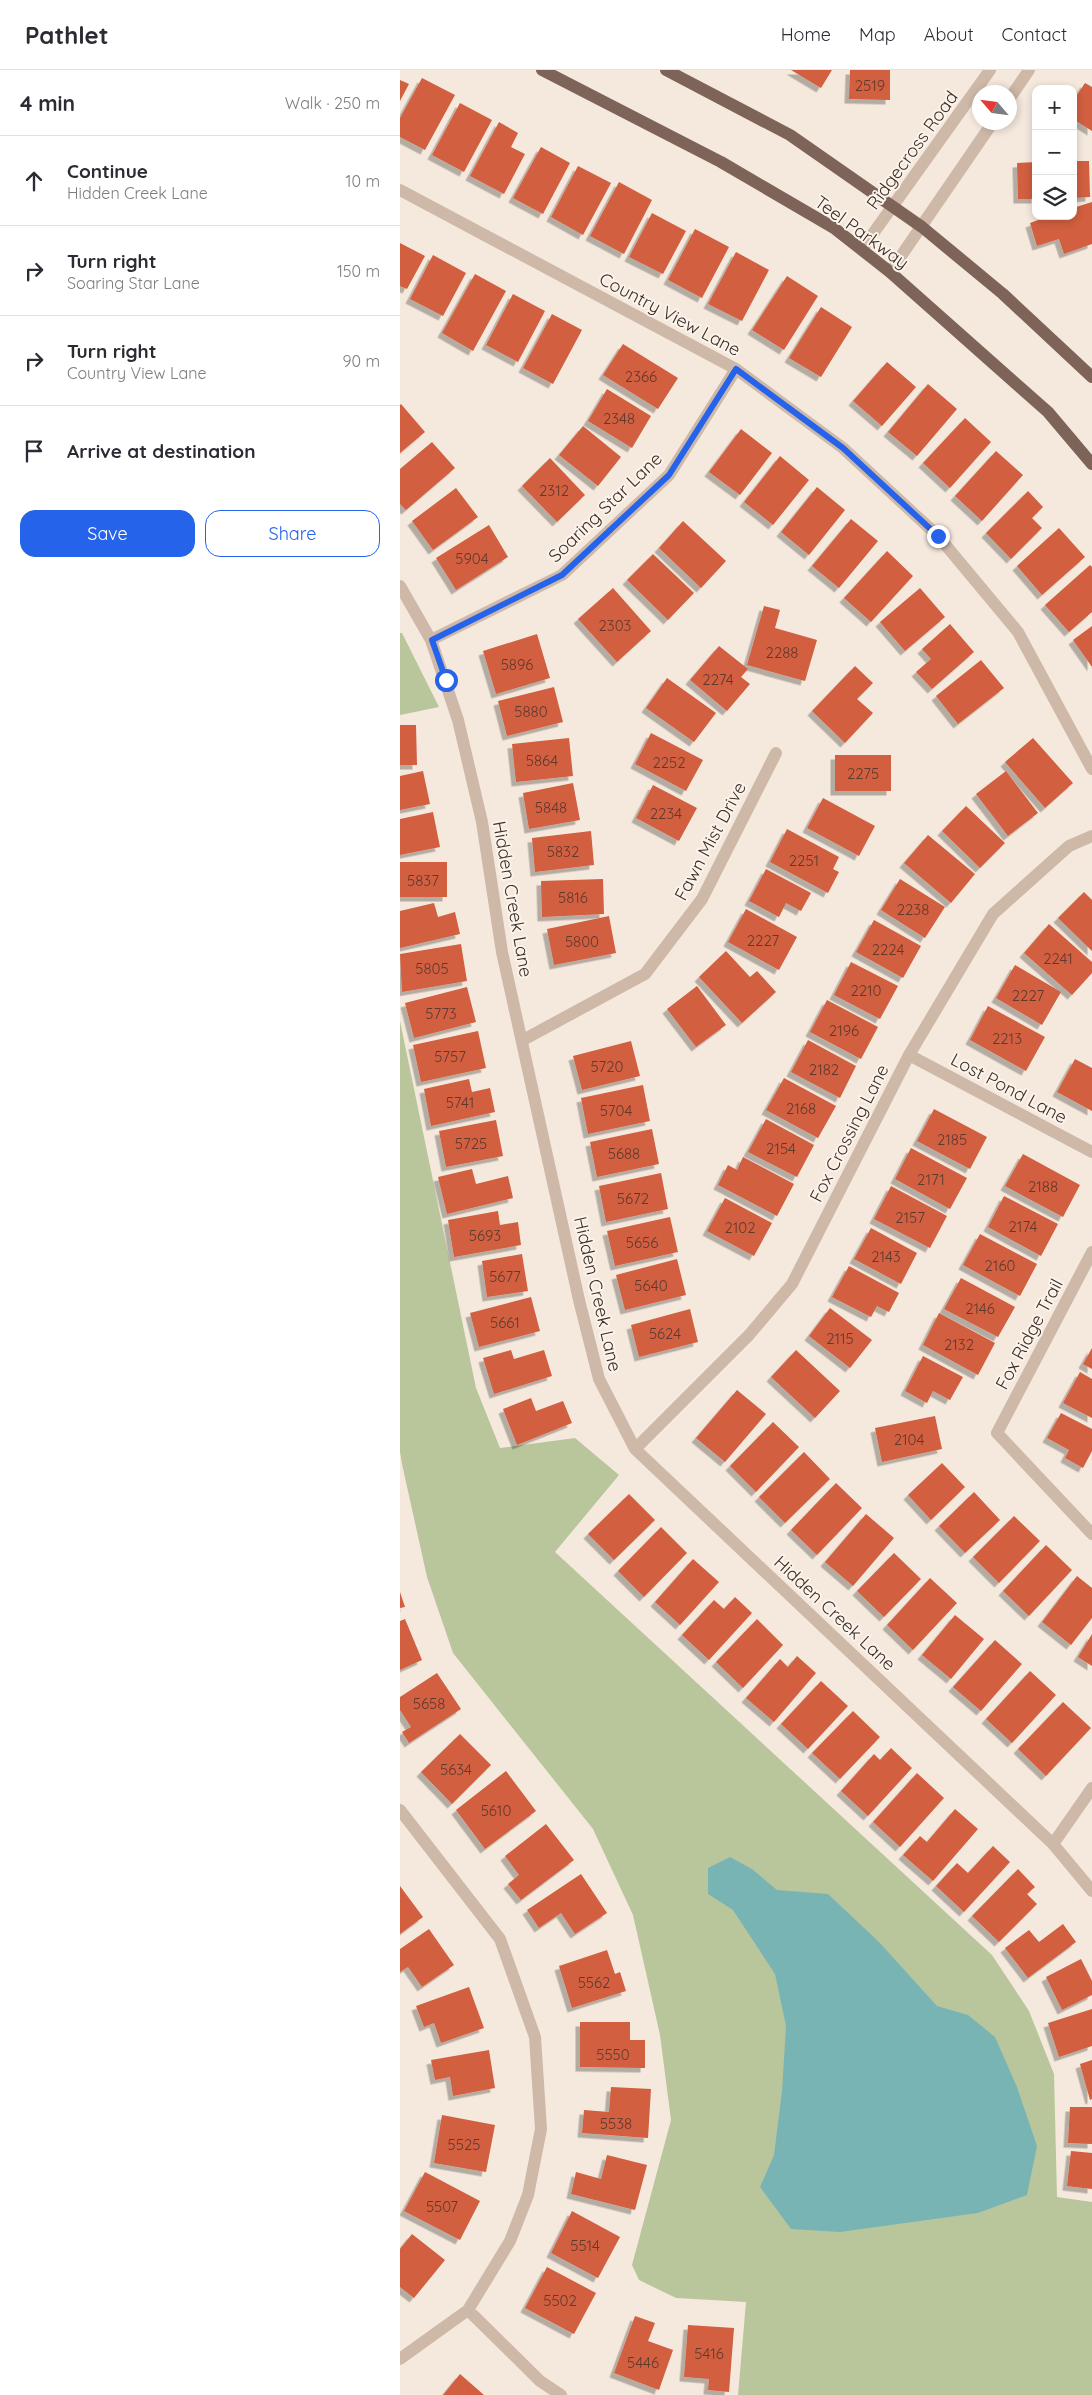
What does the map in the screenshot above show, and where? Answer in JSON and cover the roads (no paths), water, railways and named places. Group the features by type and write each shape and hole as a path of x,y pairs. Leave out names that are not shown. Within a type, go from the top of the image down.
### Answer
{"main road":[{"name":"Teel Parkway","path":"542,70 721,162 834,228 890,272 1048,412 1092,464"},
{"path":"666,70 790,135 893,206 922,227 1003,294 1092,377"}],"street":[{"name":"Ridgecross Road","path":"862,249 990,70"},
{"path":"1017,88 1029,70"},
{"path":"890,272 988,130"},
{"name":"Country View Lane","path":"400,190 736,369 843,448 938,536 1018,632 1092,769"},
{"name":"Soaring Star Lane","path":"432,640 562,575 669,475 736,369"},
{"name":"Hidden Creek Lane","path":"400,586 432,640 458,720 480,812 502,952 579,1300 599,1379 635,1449 1052,1844 1092,1891"},
{"name":"Fawn Mist Drive","path":"523,1040 645,974 702,899 776,753"},
{"name":"Fox Crossing Lane","path":"635,1449 749,1335 792,1284 909,1055 993,914 1069,846 1092,836"},
{"name":"Lost Pond Lane","path":"909,1055 1092,1152"},
{"name":"Fox Ridge Trail","path":"1092,1252 997,1433 1092,1534"},
{"path":"1052,1844 1092,1788"},
{"path":"400,1810 500,1939 535,2038 541,2130 528,2195 510,2242 468,2310 400,2359"},
{"path":"468,2310 540,2381 561,2395"}],"water":[{"path":"730,1857 752,1869 777,1890 828,1894 879,1942 937,2006 968,2015 995,2037 1017,2087 1037,2146 1027,2195 978,2213 840,2232 791,2229 760,2187 774,2155 782,2091 786,2026 775,1974 733,1910 708,1894 708,1868"}]}
